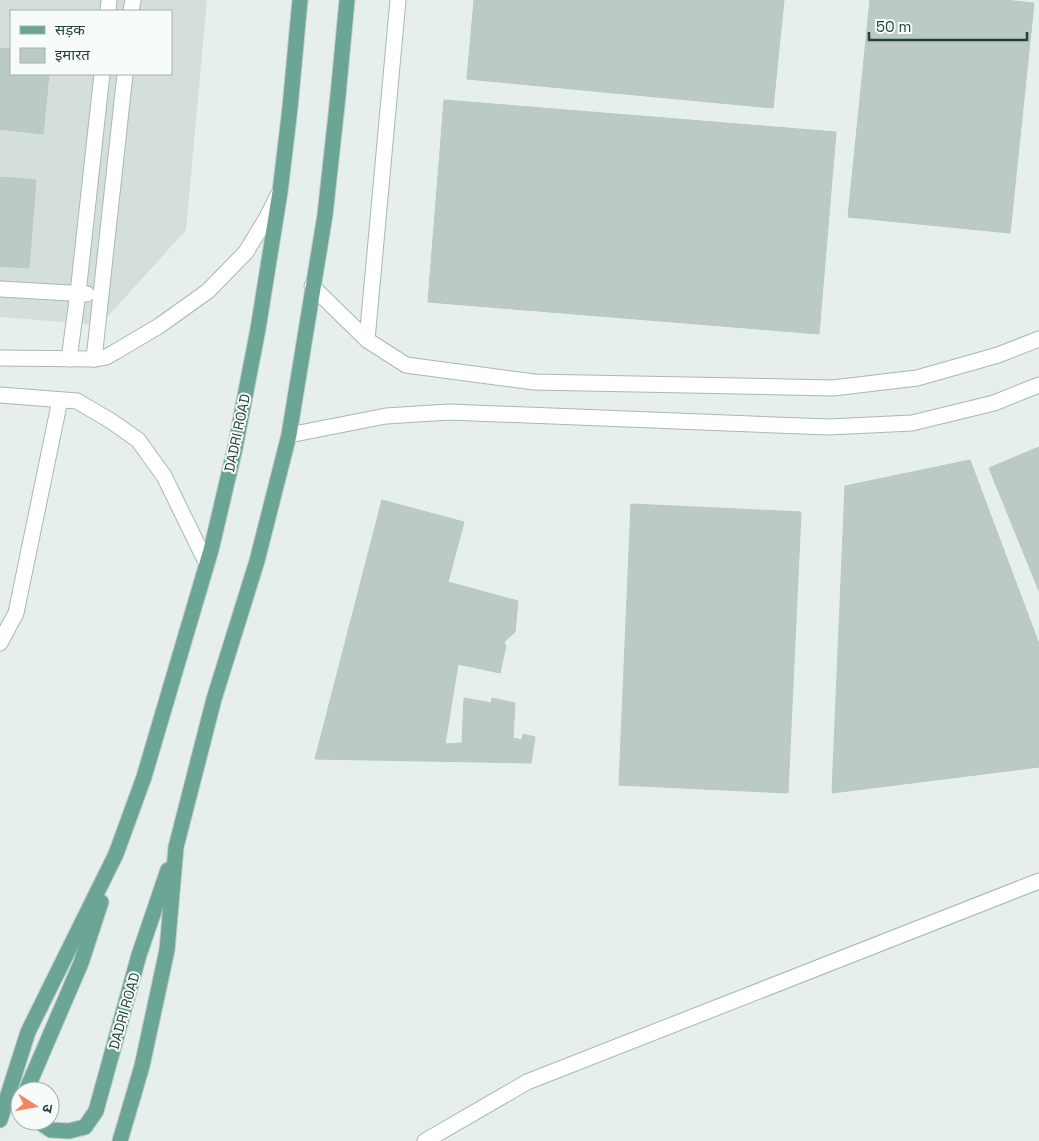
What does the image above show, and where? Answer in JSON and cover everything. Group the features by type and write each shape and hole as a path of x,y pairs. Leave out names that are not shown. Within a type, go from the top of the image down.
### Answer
{"main road":[{"name":"DADRI ROAD","path":"30,1081 81,963 116,854 144,777 208,564 233,457 258,329 280,192 300,0"},
{"name":"DADRI ROAD","path":"60,1130 69,1131 84,1127 96,1111 139,955 176,847 214,699 257,562 289,435 325,215 347,0"},
{"name":"DADRI ROAD","path":"120,1141 142,1066 167,950 176,847"},
{"name":"DADRI ROAD","path":"0,1120 28,1032 116,854"}],"street":[{"path":"367,340 398,0"},
{"path":"69,359 102,75"},
{"path":"94,359 125,75"},
{"path":"0,358 94,359 106,357 152,330 208,291 246,252 280,192"},
{"path":"312,286 367,340 406,365 534,382 833,388 917,378 998,355 1039,339"},
{"path":"0,289 101,295"},
{"path":"289,435 386,416 448,412 828,428 912,423 994,403 1039,385"},
{"path":"0,395 77,401 138,440 164,476 208,564"},
{"path":"0,643 16,614 60,400"},
{"path":"425,1141 527,1082 1039,881"}],"shaded area":[{"path":"0,0 207,0 186,230 100,325 0,317"}],"building":[{"path":"474,0 784,0 773,108 467,79"},
{"path":"870,0 1004,0 1034,3 1010,233 848,217"},
{"path":"0,48 10,49 10,75 49,75 43,134 0,129"},
{"path":"444,100 836,132 819,334 428,302"},
{"path":"0,177 36,180 29,268 0,266"},
{"path":"1039,447 1039,591 989,468"},
{"path":"970,460 1039,644 1039,767 832,793 845,486"},
{"path":"382,500 464,522 448,582 518,601 515,632 505,641 504,644 506,645 500,673 458,664 445,744 462,743 464,698 491,703 492,698 515,703 513,738 522,740 523,734 535,737 531,763 315,759"},
{"path":"631,504 801,512 788,793 619,785"}]}
